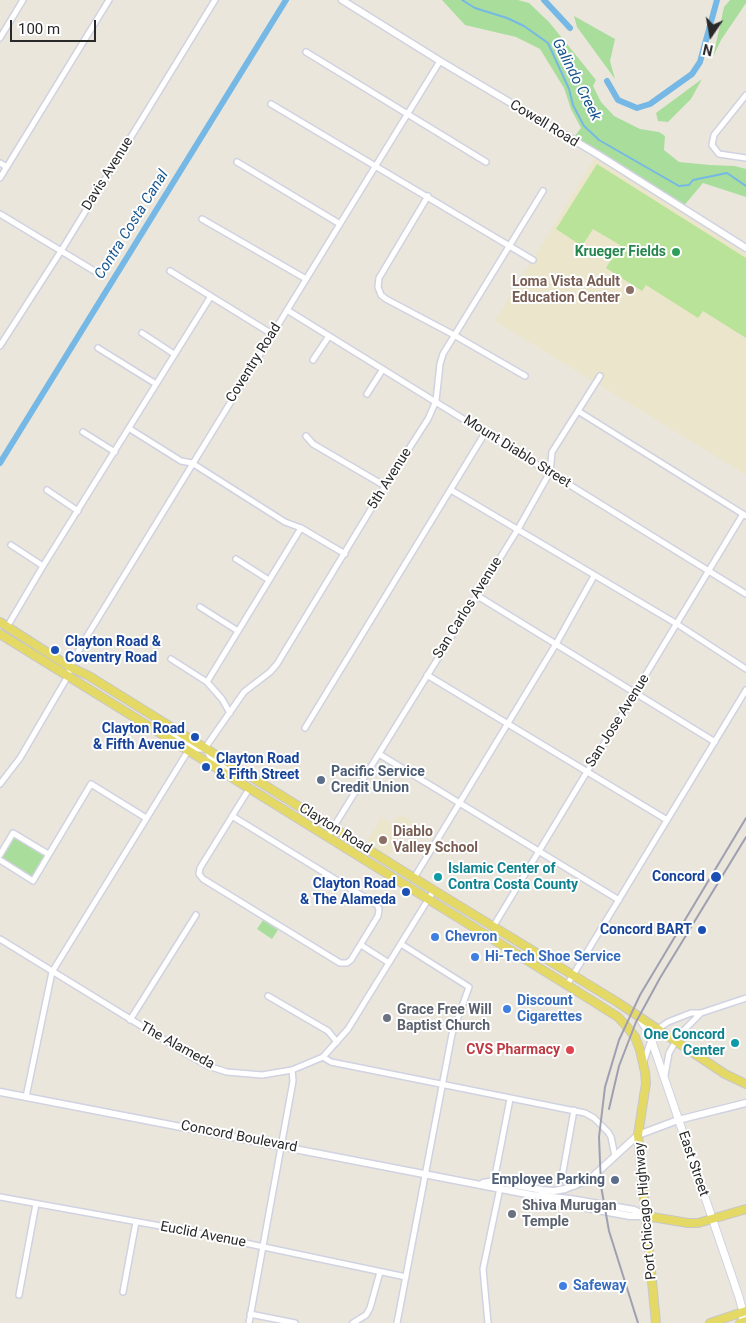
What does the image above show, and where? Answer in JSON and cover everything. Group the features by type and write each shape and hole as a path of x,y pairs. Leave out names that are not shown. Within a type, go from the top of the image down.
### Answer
{"main road":[{"name":"Clayton Road","path":"0,622 70,667 89,676 493,927 574,975 725,1074 746,1084"},
{"name":"Clayton Road","path":"0,634 328,836 618,1018"},
{"name":"East Street","path":"639,1017 651,1040 745,1313 742,1323"},
{"name":"Port Chicago Highway","path":"618,1018 635,1037 644,1062 646,1083 638,1135 656,1323"},
{"name":"Concord Boulevard","path":"646,1216 688,1224 712,1220 746,1209"},
{"path":"710,1323 745,1313"},
{"path":"742,1323 746,1320"}],"street":[{"path":"0,38 23,0"},
{"path":"0,178 110,0"},
{"name":"Davis Avenue","path":"0,346 215,0"},
{"name":"Cowell Road","path":"342,0 440,61 597,154 746,248"},
{"path":"306,52 486,162"},
{"name":"Coventry Road","path":"0,784 20,758 68,676 70,667 84,641 440,61"},
{"path":"746,95 714,136 712,145 719,154 746,158"},
{"path":"271,104 533,260"},
{"path":"237,162 340,224"},
{"path":"0,163 7,167"},
{"name":"5th Avenue","path":"205,748 244,692 270,672 277,664 428,419 436,401 443,354 543,191"},
{"path":"428,196 379,278 378,287 381,295 525,376"},
{"path":"0,214 96,272"},
{"path":"202,219 306,279"},
{"path":"170,271 272,334"},
{"path":"7,627 211,296"},
{"name":"Mount Diablo Street","path":"287,310 746,594"},
{"path":"142,333 174,354"},
{"path":"313,360 329,336"},
{"path":"98,348 156,384"},
{"path":"367,394 383,369"},
{"name":"San Carlos Avenue","path":"328,836 518,529 550,472 552,452 600,376"},
{"path":"578,411 744,515"},
{"path":"130,429 181,461 192,463 285,522 301,528 345,554"},
{"path":"83,432 115,452"},
{"path":"306,728 485,433"},
{"path":"306,436 314,444 385,486"},
{"path":"47,490 78,511"},
{"path":"451,490 677,624 746,668"},
{"name":"San Jose Avenue","path":"493,927 744,515"},
{"path":"207,682 301,528"},
{"path":"11,545 43,566"},
{"path":"236,559 269,580"},
{"path":"414,878 556,644 594,576"},
{"path":"476,595 714,742"},
{"path":"200,607 238,631"},
{"path":"171,659 207,682 222,699 230,713"},
{"path":"427,676 667,820"},
{"path":"567,985 746,690"},
{"path":"157,732 171,734 196,750 205,748 210,757 234,772 239,782"},
{"path":"26,1097 52,972 188,751"},
{"path":"379,754 619,900"},
{"path":"0,860 33,881 91,784 146,818"},
{"path":"232,816 377,905 379,909 378,916 351,960 344,964 340,963 202,879 199,874 200,868 232,816 249,789"},
{"path":"0,855 13,833 48,854"},
{"name":"The Alameda","path":"0,938 52,972 208,1066 227,1072 262,1076 292,1070 323,1058 348,1029 434,890"},
{"path":"130,1020 196,916"},
{"path":"397,1323 452,1034 469,986 401,944"},
{"path":"361,945 389,963"},
{"path":"268,996 328,1031 337,1042"},
{"path":"644,1062 651,1040 658,1029 677,1018 691,1013 701,1013 746,998"},
{"path":"664,1078 669,1053 681,1033 701,1013"},
{"path":"323,1058 331,1062 443,1086 585,1113 594,1118 608,1132 615,1156"},
{"path":"249,1323 293,1081 292,1070"},
{"name":"Concord Boulevard","path":"0,1092 282,1145 532,1195 570,1199 634,1210 646,1216"},
{"path":"494,1181 510,1099"},
{"path":"574,1110 562,1177 569,1184 576,1186 590,1179 638,1135 678,1120 746,1103"},
{"name":"Concord Boulevard","path":"478,1184 494,1181 554,1191 576,1186"},
{"path":"488,1323 483,1269 500,1188"},
{"name":"Euclid Avenue","path":"0,1197 264,1247 406,1277"},
{"path":"19,1295 36,1204"},
{"path":"123,1292 136,1222"},
{"path":"353,1323 366,1315 370,1308 380,1272"},
{"path":"250,1314 295,1323"}],"shaded area":[{"name":"Loma Vista Adult Education Center","path":"597,154 746,248 746,475 495,321"},
{"name":"Diablo Valley School","path":"399,814 413,822 406,833 402,832 387,861 364,846 381,817 393,824"}],"green space":[{"path":"442,0 518,0 529,3 549,22 596,80 593,86 601,102 614,116 640,129 659,132 665,136 664,150 679,162 735,166 746,169 746,197 703,183 682,208 572,140 581,128 571,109 564,88 540,49 516,37 465,25"},
{"path":"730,0 746,0 746,3 721,40 713,57 724,7"},
{"path":"574,16 615,39 610,61 615,79 577,27"},
{"path":"702,79 691,99 668,122 658,121 656,113"},
{"name":"Krueger Fields","path":"597,164 746,258 746,338 703,311 698,318 646,285 642,291 606,268 620,245 593,229 582,246 556,229"},
{"path":"13,833 48,854 33,881 0,860 0,855"},
{"path":"263,920 278,930 272,939 257,929"}],"waterway":[{"name":"Contra Costa Canal","path":"0,463 286,0"},
{"name":"Galindo Creek","path":"462,0 475,8 507,18 524,26 548,43 569,89 573,105 584,126 599,140 679,186 689,185 693,180 727,173 746,186"},
{"name":"Contra Costa Canal","path":"544,0 570,28"},
{"name":"Contra Costa Canal","path":"607,81 618,100 637,108 650,104 692,74 700,62 717,0"}],"railway":[{"path":"638,1323 609,1231 601,1186 599,1137 605,1087 619,1040 640,995 746,818"},
{"path":"609,1109 619,1066 636,1022 660,978 746,837"}],"place":[{"name":"Krueger Fields","path":"676,252"},
{"name":"Loma Vista Adult Education Center","path":"630,290"},
{"name":"Clayton Road & Coventry Road","path":"55,650"},
{"name":"Clayton Road & Fifth Avenue","path":"195,737"},
{"name":"Clayton Road & Fifth Street","path":"206,767"},
{"name":"Pacific Service Credit Union","path":"321,780"},
{"name":"Diablo Valley School","path":"383,840"},
{"name":"Islamic Center of Contra Costa County","path":"438,877"},
{"name":"Concord","path":"716,877"},
{"name":"Clayton Road & The Alameda","path":"406,892"},
{"name":"Concord BART","path":"702,930"},
{"name":"Chevron","path":"435,937"},
{"name":"Hi-Tech Shoe Service","path":"475,957"},
{"name":"Discount Cigarettes","path":"507,1009"},
{"name":"Grace Free Will Baptist Church","path":"387,1018"},
{"name":"One Concord Center","path":"735,1043"},
{"name":"CVS Pharmacy","path":"570,1050"},
{"name":"Employee Parking","path":"615,1180"},
{"name":"Shiva Murugan Temple","path":"512,1214"},
{"name":"Safeway","path":"563,1286"}]}
